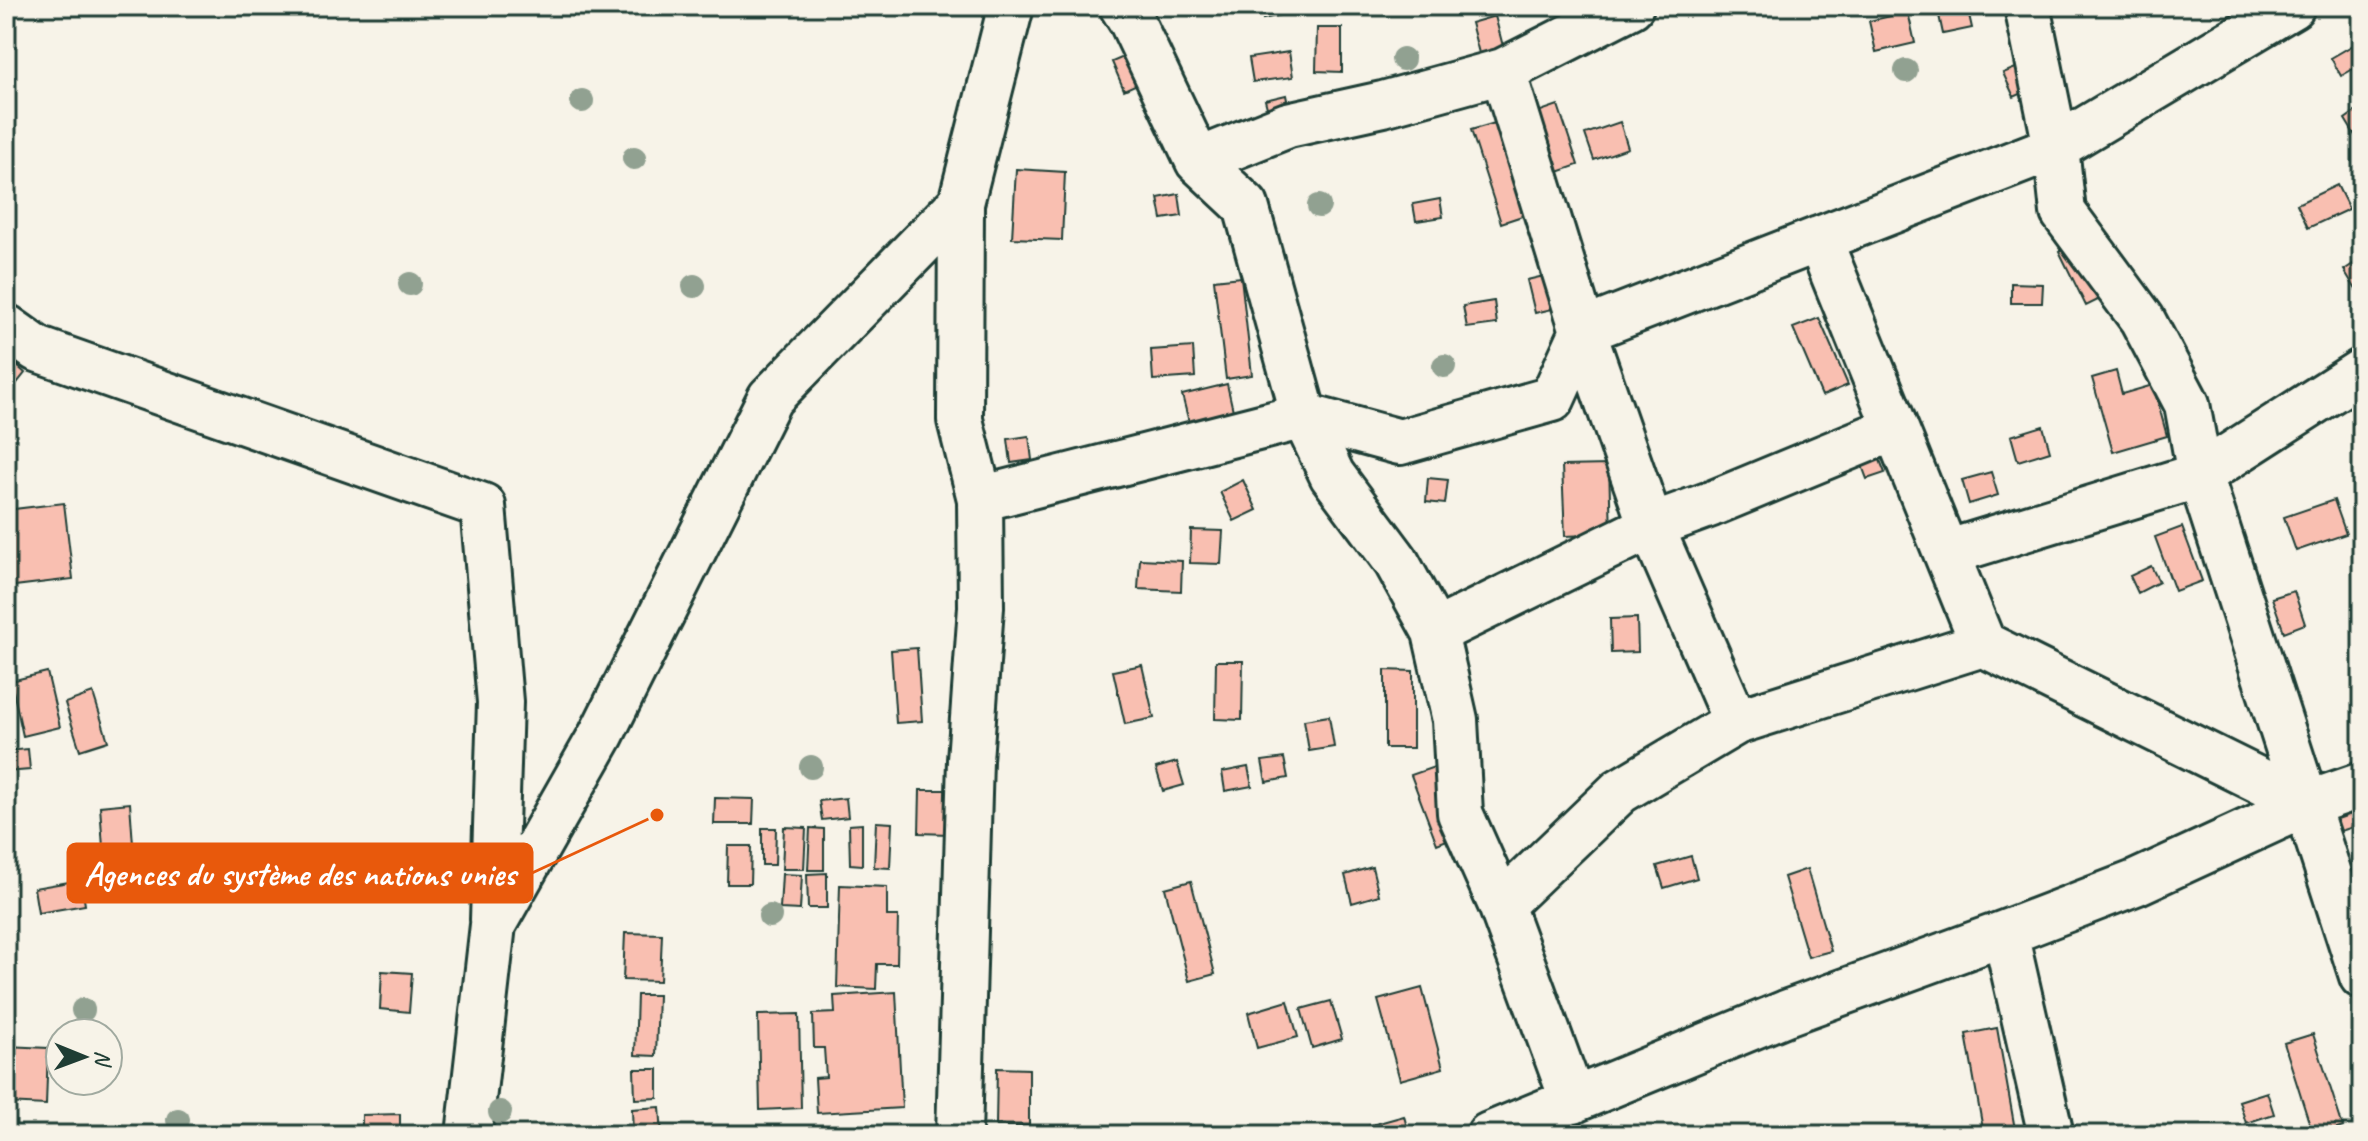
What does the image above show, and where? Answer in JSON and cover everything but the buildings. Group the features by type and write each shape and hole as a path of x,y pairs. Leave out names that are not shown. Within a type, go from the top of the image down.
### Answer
{"street":[{"path":"959,1135 970,760 981,607 980,499 960,420 961,203 1011,6"},
{"path":"1122,6 1198,161 1246,206 1304,416 1332,475 1396,561 1435,632 1455,720 1460,813 1501,905 1573,1101"},
{"path":"1198,161 1288,125 1383,104 1503,71 1631,6"},
{"path":"2027,6 2056,147 2063,212 2142,319 2187,404 2200,475 2362,976"},
{"path":"980,499 1304,416 1400,442 1552,399 1583,331 2056,147 2292,6"},
{"path":"1503,71 1583,331 1651,526 1736,722"},
{"path":"493,925 601,735 770,398 961,203"},
{"path":"1819,239 1983,644 2307,804"},
{"path":"6,327 37,349 483,506 500,702 493,925 469,1135"},
{"path":"1946,553 2200,475 2362,371"},
{"path":"1435,632 1651,526 1895,428"},
{"path":"1501,905 1620,791 1736,722 1983,644"},
{"path":"1516,1130 1573,1101 1786,1013 2135,883 2307,804 2362,785"},
{"path":"2005,933 2051,1135"}],"place":[{"name":"Agences du système des nations unies","path":"657,815"}]}
